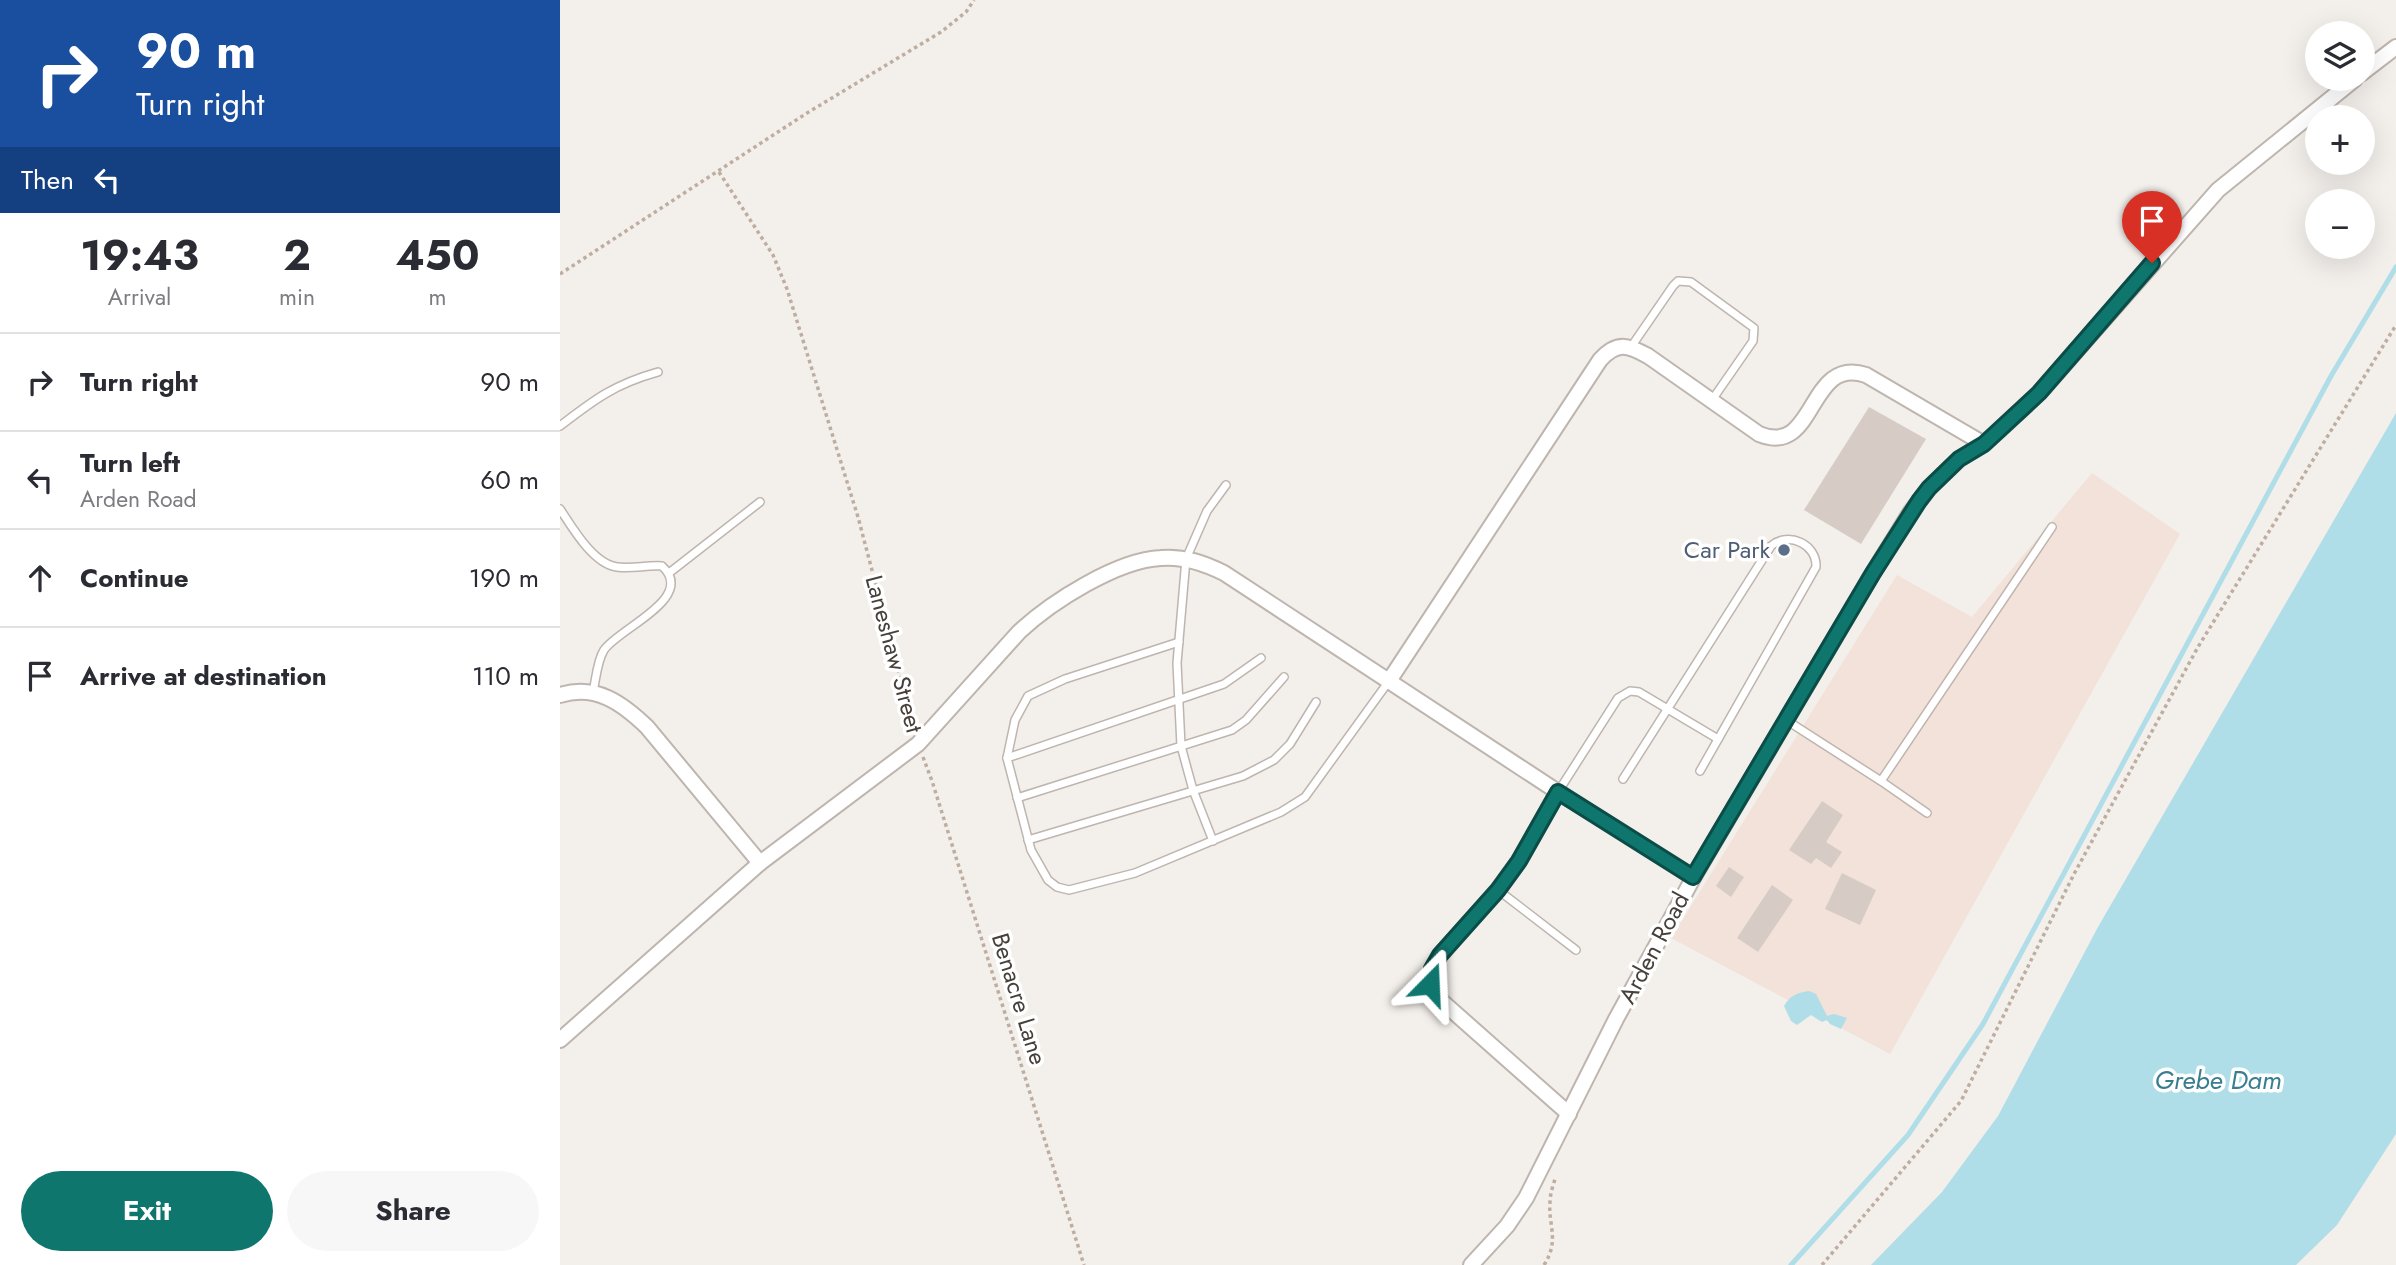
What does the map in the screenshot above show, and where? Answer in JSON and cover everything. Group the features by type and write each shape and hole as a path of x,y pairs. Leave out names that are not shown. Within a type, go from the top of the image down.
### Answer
{"street":[{"path":"2375,63 2396,47"},
{"name":"Arden Road","path":"1471,1265 1517,1213 1616,1019 1693,877 1910,513 1929,488 1959,459 1984,444 2039,393 2218,190 2340,91"},
{"path":"1389,681 1600,360 1619,346 1631,347 1648,356 1759,434 1770,438 1780,438 1799,426 1834,377 1854,371 1866,375 1984,444"},
{"path":"918,744 1019,632 1057,601 1140,561 1186,559 1206,564 1224,573 1558,792 1519,861 1498,890 1440,955 1432,969 1430,984 1438,998 1569,1114"},
{"path":"560,695 571,691 593,692 605,695 628,709 647,727 760,863"},
{"name":"Laneshaw Street","path":"560,1040 760,863 918,744"}],"lane":[{"path":"1631,347 1673,286 1678,281 1691,282 1754,328 1755,335 1712,401"},
{"path":"560,426 601,394 628,380 658,372"},
{"path":"1213,841 1193,790 1181,746 1178,700 1179,642 1186,559 1207,511 1226,485"},
{"path":"669,573 760,502"},
{"path":"560,509 577,536 598,558 614,567 662,566 669,573 671,582 669,595 657,608 604,650 593,692"},
{"path":"1881,781 2052,527"},
{"path":"1623,779 1771,546 1785,538 1799,542 1815,556 1816,567 1700,771"},
{"path":"1179,642 1065,679 1028,696 1015,720 1007,758 1017,798 1035,858 1048,880 1057,887 1069,890 1135,873 1281,812 1305,797 1389,681"},
{"path":"1007,758 1224,684 1261,658"},
{"path":"1017,798 1232,730 1246,720 1284,677"},
{"path":"1693,877 1558,792 1623,694 1639,692 1718,739"},
{"path":"1028,839 1243,776 1274,760 1290,744 1316,702"},
{"path":"1785,719 1927,813"},
{"path":"1498,890 1576,950"}],"path":[{"path":"560,274 807,113 941,32 966,12 974,0"},
{"name":"Laneshaw Street","path":"719,172 773,255 787,289 858,517 918,744"},
{"path":"1822,1265 1961,1101 2074,874 2197,647 2396,325"},
{"name":"Benacre Lane","path":"918,744 932,781 1084,1265"},
{"path":"1544,1265 1550,1256 1553,1231 1549,1204 1555,1178"}],"shaded area":[{"path":"2092,473 2180,534 1890,1054 1671,938 1897,575 1972,617"}],"water":[{"name":"Grebe Dam","path":"2396,413 2396,1134 2337,1225 2296,1265 1871,1265 1942,1192 1998,1116 2098,927"},
{"path":"1809,991 1816,994 1827,1016 1834,1014 1847,1018 1841,1029 1827,1020 1822,1022 1811,1015 1797,1025 1791,1021 1784,1006 1794,995"}],"building":[{"path":"1869,407 1926,439 1861,544 1804,510"},
{"path":"1822,801 1843,815 1826,842 1842,852 1831,868 1816,858 1811,864 1789,850"},
{"path":"1729,867 1744,877 1731,897 1716,886"},
{"path":"1842,873 1876,890 1860,925 1825,909"},
{"path":"1772,885 1793,900 1758,952 1737,938"}],"waterway":[{"path":"1791,1265 1908,1135 1983,1024 2331,376 2396,267"}],"place":[{"name":"Car Park","path":"1784,550"}],"route":[{"path":"1430,984 1432,969 1440,955 1465,930 1519,861 1558,792 1693,877 1910,513 1929,488 1959,459 1984,444 2039,393 2152,263"}]}
